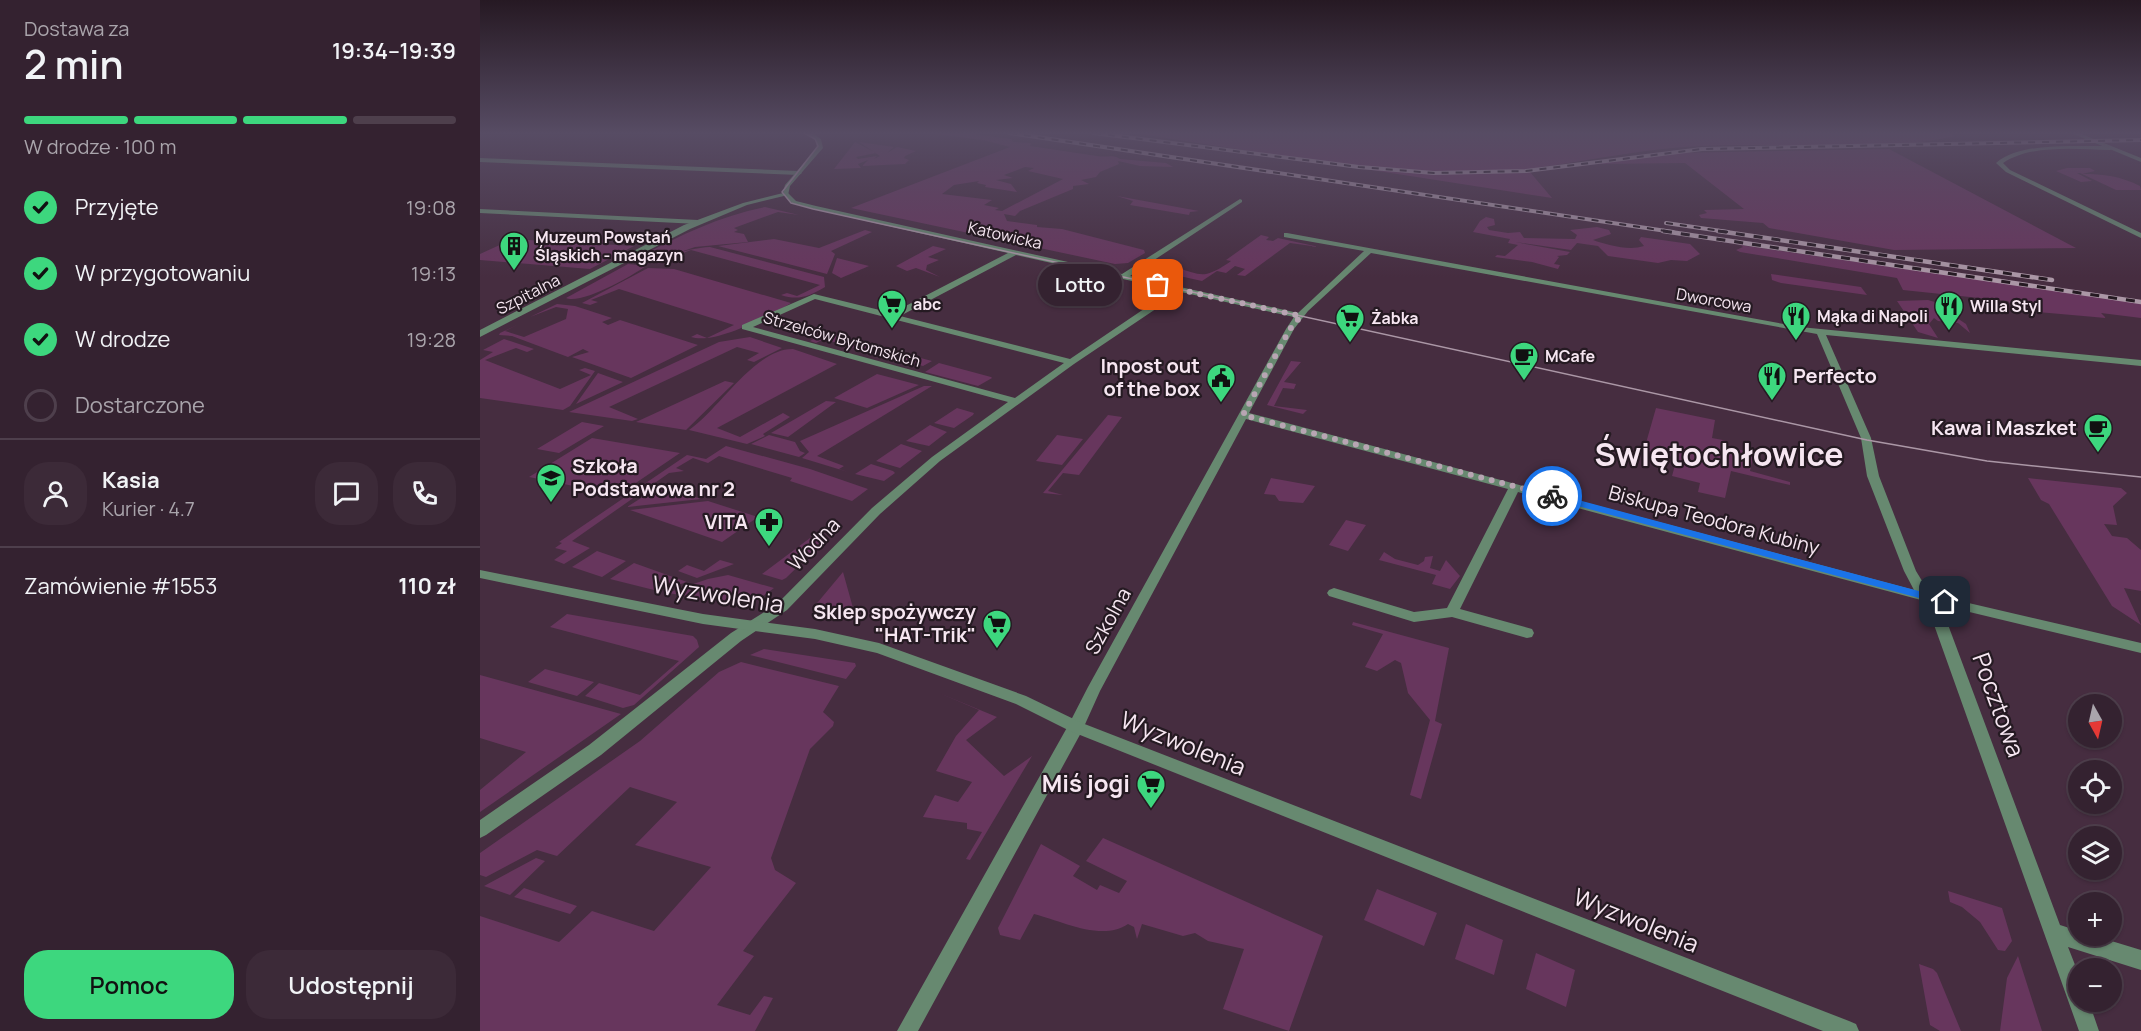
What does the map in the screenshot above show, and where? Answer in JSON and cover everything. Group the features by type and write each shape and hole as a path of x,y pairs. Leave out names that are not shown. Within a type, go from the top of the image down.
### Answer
{"street":[{"path":"786,194 787,186 792,181"},
{"path":"2029,181 2141,236"},
{"name":"Szpitalna","path":"480,334 698,222 745,204 786,194"},
{"name":"Katowicka","path":"786,194 794,202 815,208 1301,316"},
{"path":"1122,277 1240,201"},
{"path":"480,211 698,222"},
{"name":"Dworcowa","path":"1287,235 1725,317 1820,332 2141,363"},
{"name":"Szkolna","path":"907,1031 1076,727 1290,329 1370,250"},
{"name":"Strzelców Bytomskich","path":"893,316 1014,253"},
{"name":"Wodna","path":"480,830 595,750 753,625 782,607 876,511 916,476 1015,401 1179,289"},
{"name":"Strzelców Bytomskich","path":"1015,401 745,327 814,296 1071,362"},
{"name":"Pocztowa","path":"1820,332 1866,435 1873,476 1910,571 1940,622 2068,970"},
{"name":"Biskupa Teodora Kubiny","path":"1243,415 1925,597 2141,648"},
{"path":"1452,612 1515,486"},
{"name":"Wyzwolenia","path":"480,574 636,606 815,634 879,648 1021,700 1076,727 1849,1031"},
{"path":"1334,593 1414,617 1452,612 1527,633"},
{"path":"2055,933 2141,960"},
{"name":"Pocztowa","path":"2082,1012 2089,1031"}],"shaded area":[{"path":"921,181 978,181 954,185 942,194 992,200 984,205 999,208 995,210 1002,211 1059,181 1083,181 1089,184 1073,186 1073,189 1020,211 1015,216 1004,214 1007,221 1062,229 1144,250 1145,253 1128,263 1115,264 851,208"},
{"path":"1000,181 1011,184 1017,192 985,187 986,185 977,183"},
{"path":"1443,181 1538,181 1552,198"},
{"path":"1708,181 1950,181 2076,248 1894,250 1769,228 1763,223 1701,218 1699,215 1707,213 1704,210 1744,209"},
{"path":"2097,181 2128,181 2140,186 2141,190 2116,190"},
{"path":"1117,196 1199,211 1190,212 1189,215 1130,205 1133,201"},
{"path":"765,207 799,215 778,212 734,228 738,230 734,232 744,234 748,242 695,247 654,261 636,259 698,228"},
{"path":"1486,217 1494,219 1495,225 1487,227 1489,230 1520,232 1524,238 1575,239 1577,235 1570,230 1597,227 1609,230 1611,234 1593,240 1605,244 1625,248 1644,246 1639,240 1641,237 1690,244 1700,254 1687,261 1671,260 1658,263 1608,256 1598,246 1577,243 1571,250 1515,242 1570,252 1567,255 1557,256 1559,257 1554,264 1560,265 1558,269 1532,262 1495,257 1505,256 1518,245 1508,243 1510,239 1473,232 1480,221"},
{"path":"865,230 872,232 831,251 835,254 827,274 718,246 774,239 819,248"},
{"path":"1261,235 1269,237 1266,240 1273,241 1278,238 1319,247 1290,243 1245,276 1237,275 1245,269 1235,266 1226,273 1217,271 1202,281 1143,268 1157,263 1206,274 1229,263 1231,261 1226,260"},
{"path":"584,238 608,240 600,244 634,246 590,269 480,260 480,254 513,239 575,243"},
{"path":"1740,245 2141,303 2141,318 2101,313 2106,318 2016,310 2008,301 1903,290 1897,278 1740,252 1736,250 1743,247"},
{"path":"933,246 946,249 928,257 939,260 927,265 926,270 940,277 916,268 907,271 896,266"},
{"path":"710,247 824,277 825,287 814,293 804,297 787,297 781,295 787,293 797,296 820,285 691,250"},
{"path":"691,250 667,259 673,261 657,264 668,257"},
{"path":"837,258 869,266 841,278 832,273"},
{"path":"628,264 646,266 594,294 573,299 566,298"},
{"path":"648,268 674,269 791,303 742,328 708,338 734,325 619,289 591,300 598,302 590,305 582,303"},
{"path":"1771,274 1861,287 1867,295 1781,283 1772,280"},
{"path":"1928,300 1952,307 1954,316 1966,324 1970,333 1958,323 1938,321 1934,318 1929,324 1938,338 1918,332 1897,301"},
{"path":"557,304 575,306 612,318 602,322 608,325 620,320 698,345 631,378 572,357 589,352 583,349 568,357 512,336 499,335 500,333 517,325 505,331 524,337 566,319 568,309 556,307 530,317"},
{"path":"827,332 877,346 867,352 824,339 816,343 810,341"},
{"path":"697,334 706,338 701,338 691,337"},
{"path":"750,337 782,348 754,362 747,360 759,353 737,347 609,407 638,419 632,421 569,412 719,342"},
{"path":"504,339 534,349 527,352 516,348 485,360 560,389 591,375 579,370 585,368 595,371 570,406 563,410 480,398 480,360 493,352 483,350"},
{"path":"879,347 932,361 923,366 870,352"},
{"path":"793,349 837,364 717,428 740,437 783,413 790,417 763,434 765,436 747,444 689,430 751,369 779,351"},
{"path":"1291,361 1301,362 1284,382 1296,384 1294,389 1283,388 1274,406 1307,410 1303,414 1267,405"},
{"path":"939,363 992,378 978,386 925,372"},
{"path":"598,373 623,382 576,404"},
{"path":"877,374 919,385 867,408 834,398"},
{"path":"725,381 734,383 686,430 636,422"},
{"path":"924,386 932,386 817,456 844,466 839,469 848,472 802,458 809,452 800,441"},
{"path":"826,401 836,402 788,437 771,433"},
{"path":"957,408 974,413 954,428 934,423"},
{"path":"1656,408 1715,420 1712,438 1728,441 1728,447 1754,453 1750,471 1790,482 1790,485 1731,471 1725,498 1698,492 1700,483 1672,476 1677,458 1644,450"},
{"path":"1108,415 1122,417 1079,475 1063,473 1048,491 1063,495 1043,493"},
{"path":"582,422 604,426 559,453 537,449"},
{"path":"930,425 947,432 929,446 906,441"},
{"path":"769,435 795,442 800,451 805,453 799,457 751,444"},
{"path":"1057,435 1083,439 1062,465 1036,461"},
{"path":"592,438 680,453 618,495 529,477"},
{"path":"901,444 922,451 900,468 876,461"},
{"path":"726,446 810,469 868,489 852,501 790,481 792,478 719,456 708,463 693,458 676,468 684,471 669,473 572,541 590,548 564,564 554,560 567,551 555,548 562,543 559,542 687,455 706,459"},
{"path":"871,464 895,473 884,481 855,474"},
{"path":"1271,478 1315,486 1303,503 1279,501 1275,495 1264,494"},
{"path":"2028,478 2121,488 2127,493 2113,506 2117,525 2104,524 2112,536 2127,538 2141,550 2141,591 2124,588 2141,625 2112,606 2049,504 2041,500"},
{"path":"667,488 701,499 627,507 649,493 655,494"},
{"path":"708,501 758,517 722,542 630,510"},
{"path":"1346,520 1366,525 1348,551 1329,545"},
{"path":"810,538 819,539 822,543 786,578 782,580 762,574"},
{"path":"597,551 626,561 602,577 572,567"},
{"path":"1384,552 1395,559 1418,565 1424,561 1425,557 1433,556 1430,568 1440,571 1446,560 1460,576 1450,589 1432,584 1436,575 1379,560"},
{"path":"720,560 734,564 697,578 678,571 687,565 704,571"},
{"path":"634,563 687,582 658,591 610,579"},
{"path":"843,572 855,615 818,609 815,605"},
{"path":"728,575 774,588 751,605 667,593 708,579"},
{"path":"567,614 693,636 699,647 634,705 623,708 585,696 599,683 640,695 679,661 550,627"},
{"path":"1353,622 1449,648 1435,721 1442,724 1421,799 1410,795 1430,720 1408,693 1401,663 1395,660 1377,671 1365,667 1383,634 1352,625"},
{"path":"764,649 855,663 856,666 846,679 750,655"},
{"path":"741,662 839,686 823,712 834,722 833,726 810,749 771,858 775,870 796,883 743,951 754,956 717,1005 750,1015 764,996 773,998 755,1031 480,1031 480,916 559,942 592,911 654,931 711,867 635,845 677,802 630,787 557,856 537,850 486,877 480,875 480,853 640,741 719,672"},
{"path":"545,669 594,682 577,696 528,682"},
{"path":"480,675 621,714 480,812 480,790 526,752 480,738"},
{"path":"939,693 997,717 966,740 1004,776 1032,756 970,860 966,859 982,832 967,829 967,823 923,817 935,795 958,802 972,782 936,771 956,736 979,710"},
{"path":"1103,838 1323,936 1289,1031 1223,1009 1244,949 1208,941 1195,933 1183,936 1142,924 1137,939 1134,927 1128,924 1118,929 1094,931 1034,914 1020,940 1000,935 998,928 1041,844 1080,866 1073,876 1097,890 1100,885 1119,893 1127,881 1086,861"},
{"path":"536,858 545,861 510,895 484,886"},
{"path":"524,888 577,906 570,914 514,897"},
{"path":"1377,889 1437,913 1424,946 1364,920"},
{"path":"1948,891 2002,908 2012,941 2005,951 1998,950 1980,922 1962,907 1950,902"},
{"path":"1466,924 1503,940 1494,975 1455,959"},
{"path":"1536,953 1575,970 1566,1007 1526,989"},
{"path":"2018,956 2042,1031 2000,1031 2007,978"},
{"path":"1919,964 1937,973 1961,1031 1940,1031 1930,1025"}],"tram line":[{"path":"791,181 782,192 791,203 813,209 1867,440 1987,461 2141,477"}],"railway":[{"path":"1332,181 1673,232"},
{"path":"1666,223 1728,232"},
{"path":"1663,231 2141,302"},
{"path":"1718,231 2052,280"}],"way so far":[{"path":"1158,285 1301,316 1290,329 1243,415 1552,496"}],"place":[{"name":"Muzeum Powstań Śląskich - magazyn","path":"514,272"},
{"name":"Lotto","path":"1158,285"},
{"name":"abc","path":"892,330"},
{"name":"Willa Styl","path":"1949,332"},
{"name":"Mąka di Napoli","path":"1796,342"},
{"name":"Żabka","path":"1350,344"},
{"name":"MCafe","path":"1524,382"},
{"name":"Perfecto","path":"1772,402"},
{"name":"Inpost out of the box","path":"1221,404"},
{"name":"Kawa i Maszket","path":"2098,454"},
{"name":"Szkoła Podstawowa nr 2","path":"551,504"},
{"name":"VITA","path":"769,548"},
{"name":"Sklep spożywczy \"HAT-Trik\"","path":"997,650"},
{"name":"Miś jogi","path":"1151,810"}],"district":[{"name":"Świętochłowice","path":"1719,455"}],"route":[{"path":"1552,496 1945,602"}]}
